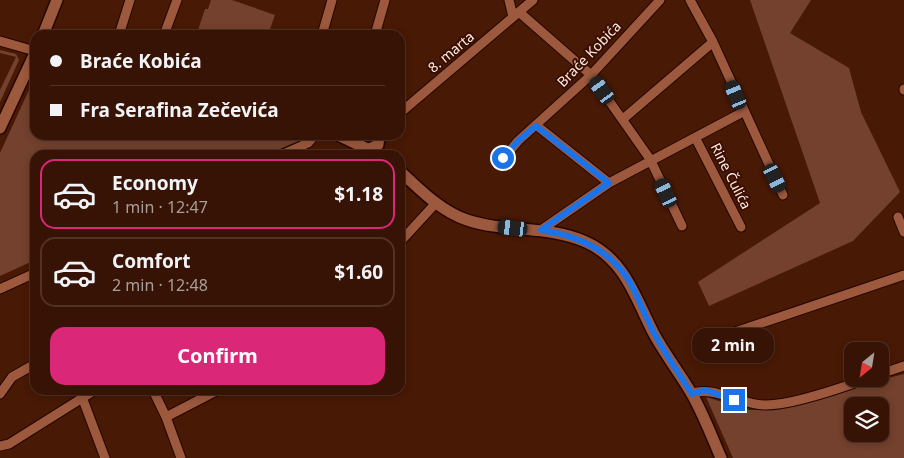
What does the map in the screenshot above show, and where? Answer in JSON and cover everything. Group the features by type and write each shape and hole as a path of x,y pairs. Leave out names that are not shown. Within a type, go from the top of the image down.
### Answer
{"main road":[{"path":"45,30 58,0"},
{"path":"0,128 30,63"},
{"path":"356,140 370,144"},
{"path":"405,175 436,203 451,213 468,220 562,234 597,248 624,273 655,336 692,394 721,458"}],"street":[{"path":"121,30 130,0"},
{"path":"166,30 177,0"},
{"path":"323,30 332,0"},
{"path":"377,30 386,0"},
{"path":"509,0 516,15 591,75 650,159 682,226"},
{"name":"8. marta","path":"405,108 533,0"},
{"name":"Braće Kobića","path":"503,158 518,141 591,75 660,0"},
{"path":"690,0 713,42 743,112 783,195"},
{"path":"0,41 30,50"},
{"path":"623,120 713,42"},
{"path":"541,230 609,183 650,159 696,139 743,112"},
{"path":"536,126 609,183"},
{"name":"Rine Čulića","path":"696,139 741,226"},
{"path":"292,150 311,140"},
{"path":"405,237 436,203"},
{"path":"898,217 904,232"},
{"path":"0,288 30,275"},
{"path":"735,332 904,276"},
{"path":"889,371 904,366"},
{"path":"0,394 12,377 30,367"},
{"path":"692,394 705,390 748,404 767,406 844,386"},
{"path":"0,446 9,444 86,395"},
{"path":"155,395 166,417 181,458"},
{"path":"166,417 208,395"},
{"path":"82,397 104,458"}],"shaded area":[{"path":"211,0 232,0 275,15 270,30 198,30 205,9 208,9"},
{"path":"750,0 811,0 790,33 849,68 861,112 900,192 853,241 709,306 698,282 820,203"},
{"path":"0,50 16,54 19,60 0,102 0,90 16,57 0,53"},
{"path":"30,88 30,140 301,140 277,150 30,150 30,262 0,276 0,153"},
{"path":"904,374 904,458 733,458 706,397 749,410 763,410 849,388 889,388 889,378"}],"route":[{"path":"503,158 518,141 536,126 609,183 541,230 562,234 588,243 612,260 624,273 634,289 655,336 692,394 705,390 734,400"}]}
